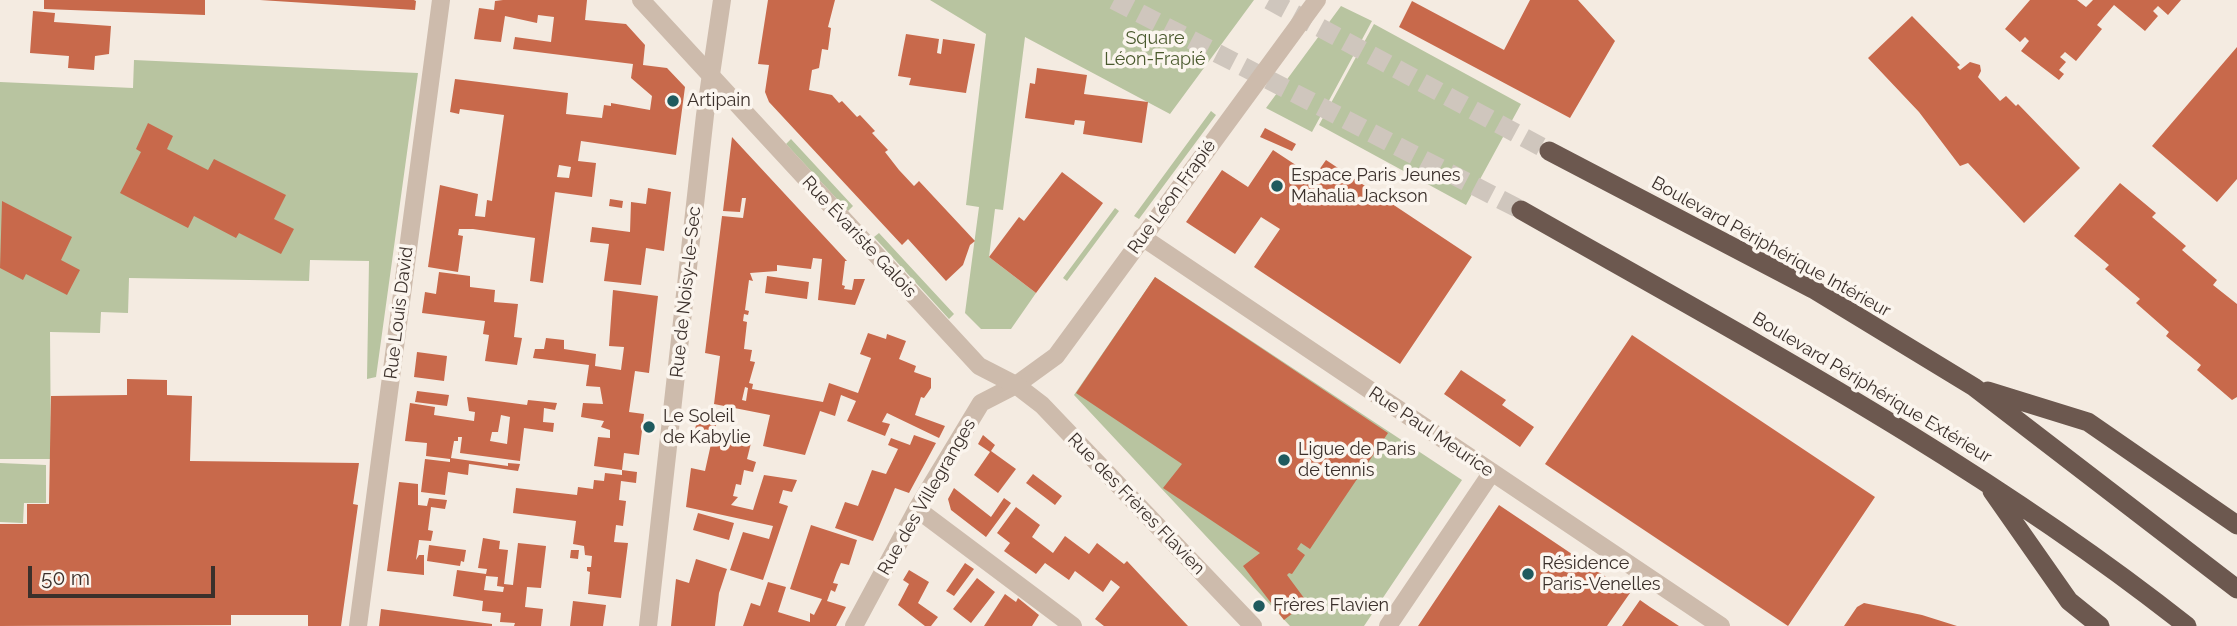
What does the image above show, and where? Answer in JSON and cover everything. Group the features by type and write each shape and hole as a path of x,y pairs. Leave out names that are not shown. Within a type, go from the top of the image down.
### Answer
{"highway":[{"name":"Boulevard Périphérique Intérieur","path":"1549,151 1813,289 1975,387 2237,589"},
{"name":"Boulevard Périphérique Extérieur","path":"1521,210 1808,373 1984,479 2187,626"},
{"path":"1975,387 2088,422 2237,525"},
{"path":"1984,479 2069,601 2100,626"}],"street":[{"name":"Rue Louis David","path":"358,626 440,0"},
{"name":"Rue Évariste Galois","path":"642,0 979,366 1016,385"},
{"name":"Rue de Noisy-le-Sec","path":"648,626 722,0"},
{"name":"Rue Léon Frapié","path":"1016,385 1056,356 1317,0"},
{"name":"Rue Paul Meurice","path":"1142,237 1721,626"},
{"name":"Rue des Villegranges","path":"854,626 917,509 981,403 1016,385"},
{"name":"Rue des Frères Flavien","path":"1016,385 1042,405 1253,626"},
{"path":"1388,626 1492,472"},
{"path":"917,509 1073,626"}],"green space":[{"name":"Square Léon-Frapié","path":"930,0 1254,0 1170,114 1025,37 1003,210 995,209 989,257 1036,293 1011,329 981,329 965,313 979,207 966,205 986,34"},
{"path":"1341,6 1372,21 1312,132 1266,108"},
{"path":"1374,24 1521,104 1466,205 1319,125"},
{"path":"134,60 418,73 376,377 367,379 369,261 310,260 309,281 129,278 128,313 101,312 100,333 50,332 51,459 0,459 0,82 133,88"},
{"path":"1211,111 1216,115 1139,219 1134,216"},
{"path":"791,139 853,206 848,211 786,144"},
{"path":"1115,208 1119,211 1067,281 1063,278"},
{"path":"879,233 954,314 949,319 874,237"},
{"name":"Ligue de Paris de tennis","path":"1155,277 1462,480 1364,626 1290,626 1074,395"},
{"path":"0,463 46,465 46,503 24,503 23,523 0,522"}],"building":[{"path":"44,0 205,0 205,15 44,9"},
{"path":"260,0 414,0 416,1 415,10"},
{"path":"587,0 585,20 626,24 645,45 643,65 667,68 685,87 676,155 581,141 578,161 596,163 592,197 555,192 543,283 530,281 535,238 473,229 459,229 458,235 463,236 458,272 428,267 440,185 478,194 475,216 485,217 487,200 492,201 504,115 460,109 459,114 450,112 455,79 568,93 566,114 602,118 604,105 611,106 611,103 650,110 652,96 631,78 633,64 513,49 515,37 551,42 554,17 538,15 537,23 505,16 501,42 474,39 479,8 494,10 495,1","holes":["559,165 571,167 569,178 557,177"]},
{"path":"768,0 835,0 828,27 831,28 828,50 822,49 819,68 812,70 809,90 832,95 839,103 842,101 857,117 860,115 875,131 872,133 888,150 885,152 899,170 914,186 919,181 975,241 970,245 963,265 946,281 908,239 902,245 769,102 765,92 769,65 758,64"},
{"path":"1530,0 1578,0 1615,41 1570,118 1399,27 1412,1 1504,50"},
{"path":"2030,0 2077,0 2086,7 2093,0 2181,0 2168,15 2158,6 2153,11 2158,16 2145,31 2114,5 2097,25 2102,29 2076,61 2065,52 2060,57 2066,62 2059,70 2064,74 2059,80 2021,51 2029,41 2025,37 2020,42 2005,29"},
{"path":"33,11 55,13 54,22 111,26 109,54 95,56 94,70 68,68 69,56 30,53"},
{"path":"1912,16 1960,65 1957,67 1960,70 1970,62 1980,65 1978,77 2000,101 2006,96 2016,106 2018,104 2080,168 2024,223 1968,163 1960,166 1919,112 1868,58"},
{"path":"906,34 939,39 937,53 941,54 943,39 975,44 966,93 909,85 911,78 898,76"},
{"path":"2237,47 2237,179 2217,202 2152,146"},
{"path":"1037,68 1087,75 1084,94 1148,102 1142,143 1083,134 1085,121 1075,120 1074,125 1025,118 1030,83 1035,84"},
{"path":"148,123 173,136 167,149 208,170 214,159 286,195 274,219 294,229 281,254 239,233 236,238 194,216 188,228 120,193 141,152 136,149"},
{"path":"1265,128 1296,144 1292,151 1260,137"},
{"path":"732,137 847,261 842,285 845,286 844,289 852,290 854,279 865,279 855,305 818,300 822,259 813,258 811,269 777,265 777,271 750,273 753,281 749,280 745,310 749,311 748,315 744,314 743,321 747,322 744,349 752,350 750,361 755,362 749,383 753,384 752,389 823,402 829,383 858,393 871,358 860,354 868,333 886,339 887,334 906,341 899,359 916,366 914,372 931,378 931,388 924,398 921,397 915,415 945,426 939,438 887,413 882,422 890,424 885,436 847,421 856,401 841,395 835,416 820,411 805,455 763,446 770,415 714,404 720,356 705,353 722,216 743,218 746,198 742,198 740,212 723,211","holes":["745,387 748,388 746,401 742,400"]},
{"path":"1273,150 1314,177 1326,160 1472,257 1400,364 1254,267 1280,229 1261,217 1235,254 1186,222 1222,170 1248,187"},
{"path":"1062,172 1103,203 1036,293 989,257 1019,217 1024,221"},
{"path":"2120,183 2156,213 2152,217 2186,246 2182,250 2217,280 2213,285 2237,304 2237,397 2232,400 2197,370 2201,365 2166,336 2169,332 2136,303 2140,299 2105,269 2109,265 2074,236"},
{"path":"648,188 671,192 664,251 646,248 641,285 604,281 609,244 590,242 592,227 630,232 631,202 646,204"},
{"path":"610,199 623,201 622,208 609,206"},
{"path":"2,201 72,237 61,260 80,270 67,295 26,274 23,280 0,268"},
{"path":"439,272 470,276 470,287 495,290 494,302 518,304 514,337 522,338 517,365 485,361 489,335 483,334 485,321 422,313 425,292 436,294"},
{"path":"767,276 809,282 807,299 765,293"},
{"name":"Ligue de Paris de tennis","path":"1155,277 1388,433 1310,549 1301,543 1297,549 1305,555 1292,574 1287,575 1307,602 1284,620 1243,566 1260,553 1163,488 1182,464 1076,393"},
{"path":"613,290 658,296 649,373 635,371 629,412 644,414 639,455 624,453 622,470 594,466 598,437 610,438 610,430 601,427 604,421 581,417 583,403 603,404 600,387 586,386 589,365 533,358 535,349 544,349 546,338 564,340 564,349 596,354 595,366 621,370 624,347 609,346"},
{"path":"1632,335 1875,497 1788,626 1545,464"},
{"path":"417,352 447,356 444,381 414,377"},
{"path":"1461,370 1506,400 1502,405 1534,427 1520,447 1444,394"},
{"path":"127,379 167,380 167,395 192,396 190,461 359,463 353,504 358,505 341,626 308,626 308,615 231,615 231,625 0,626 0,524 27,524 27,504 49,504 51,396 127,395"},
{"path":"417,391 449,395 447,406 415,402"},
{"path":"467,397 527,405 528,400 557,403 555,410 544,408 543,422 554,423 553,432 524,428 520,461 460,453 462,437 454,441 451,458 508,466 508,463 520,464 518,471 469,464 468,475 448,472 445,495 421,492 425,459 450,462 450,459 426,456 427,443 405,441 410,403 435,407 434,415 474,421 475,412 469,411","holes":["501,415 510,417 507,444 490,441 492,432 498,432"]},
{"path":"697,418 717,422 713,435 695,431"},
{"path":"713,435 751,443 747,459 756,462 753,472 744,470 741,485 736,484 733,496 738,497 731,505 753,510 764,475 797,480 792,492 783,490 779,503 788,506 763,580 730,570 743,532 769,539 773,526 686,507 691,468 705,471"},
{"path":"914,435 936,443 909,493 895,488 873,541 835,528 845,502 858,506 872,470 886,474 898,449 888,445 891,438 910,445"},
{"path":"983,435 995,445 991,451 1016,469 998,493 974,475 990,452 978,444"},
{"path":"622,470 637,472 636,483 621,481 619,500 626,501 623,526 616,525 614,542 628,543 621,598 588,594 590,572 587,567 591,567 592,556 585,555 584,546 573,544 576,521 513,513 516,488 577,495 578,487 593,489 594,480 604,481 605,473 622,475"},
{"path":"1033,474 1062,496 1055,505 1026,483"},
{"path":"399,482 418,484 418,505 427,506 429,498 447,500 445,509 431,507 428,530 433,531 431,541 419,540 416,560 419,555 424,555 424,575 387,571"},
{"path":"954,488 991,517 1004,498 1011,503 986,537 951,510 948,499"},
{"name":"Résidence Paris-Venelles","path":"1499,505 1630,593 1607,626 1418,626"},
{"path":"1016,507 1040,525 1032,537 1053,553 1065,536 1089,554 1097,543 1124,564 1127,561 1188,626 1104,626 1095,619 1120,587 1111,580 1103,592 1075,571 1069,580 1045,563 1036,574 1004,551 1010,543 997,533"},
{"path":"698,513 734,523 729,540 693,530"},
{"path":"811,525 857,540 849,565 841,563 833,583 838,584 835,592 831,590 827,601 846,607 836,626 743,626 751,603 760,606 768,582 786,587 778,612 810,622 810,613 814,615 822,599 790,589"},
{"path":"483,538 500,541 499,549 508,550 504,584 513,585 518,543 546,546 541,588 527,587 525,607 543,609 541,626 514,626 515,623 500,622 501,613 482,611 483,601 453,596 457,570 486,574 487,569 478,568","holes":["486,576 498,577 497,586 504,587 503,592 484,590"]},
{"path":"429,545 466,550 464,562 461,561 460,566 427,561"},
{"path":"571,550 579,550 578,559 570,558"},
{"path":"696,559 727,569 719,593 715,626 671,626 676,579 689,583"},
{"path":"965,563 974,569 954,596 946,591"},
{"path":"909,570 929,582 918,603 938,617 931,626 925,626 898,605 909,584 903,580"},
{"path":"977,578 995,592 971,623 953,609"},
{"path":"1005,594 1016,602 1018,598 1039,615 1032,626 984,626"},
{"path":"1640,600 1650,607 1679,626 1622,626"},
{"path":"573,601 606,605 603,626 570,626"},
{"path":"1864,603 1922,615 1957,626 1844,626 1857,607"},
{"path":"381,609 492,624 492,626 379,626"}],"tunnel":[{"path":"1114,0 1521,210"},
{"path":"1269,0 1549,151"}],"place":[{"name":"Artipain","path":"673,101"},
{"name":"Espace Paris Jeunes Mahalia Jackson","path":"1277,186"},
{"name":"Le Soleil de Kabylie","path":"649,427"},
{"name":"Ligue de Paris de tennis","path":"1284,460"},
{"name":"Résidence Paris-Venelles","path":"1528,574"},
{"name":"Frères Flavien","path":"1259,606"}]}
